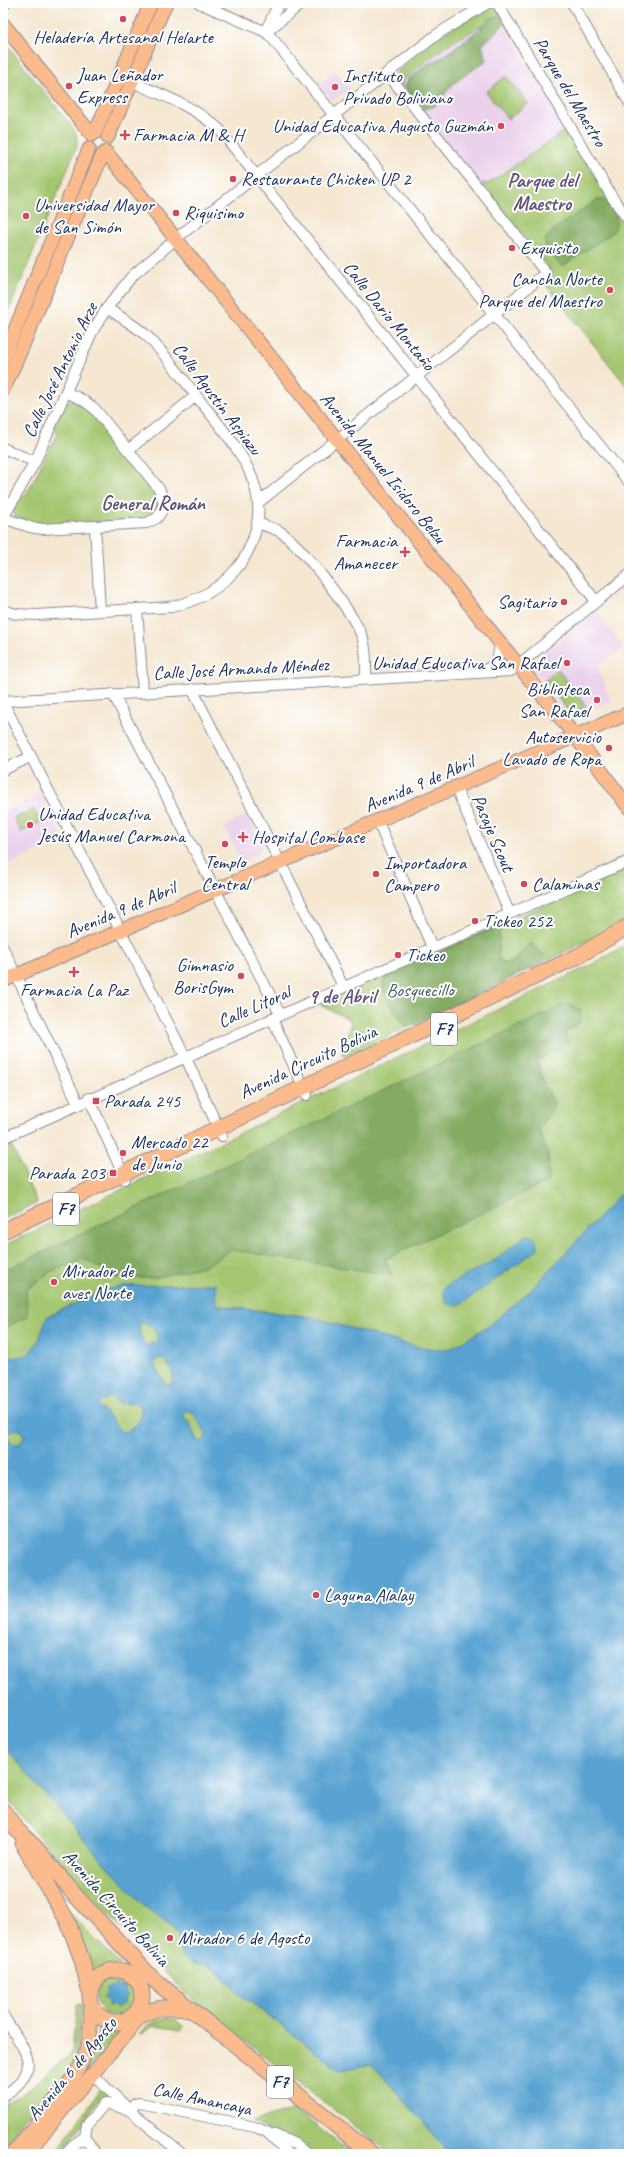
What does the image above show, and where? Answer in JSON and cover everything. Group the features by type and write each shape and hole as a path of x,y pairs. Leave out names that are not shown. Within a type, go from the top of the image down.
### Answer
{"highway":[{"name":"Avenida Circuito Bolivia","path":"305,1091 578,956 629,926"},
{"name":"Avenida Circuito Bolivia","path":"4,1235 305,1091 582,963 629,936"},
{"name":"Avenida Circuito Bolivia","path":"3,1811 17,1830 34,1846 132,1960 144,1981 189,2010 372,2154"},
{"name":"Avenida Circuito Bolivia","path":"17,1830 26,1850 68,1922 82,1960 91,2000"},
{"name":"F7","path":"144,1981 122,1972 110,1971 100,1977 93,1986 91,2000 98,2014 108,2021 116,2022 136,2014 162,2008 175,2007 189,2010"},
{"path":"136,2014 142,1995 144,1981"}],"main road":[{"path":"3,360 89,149 88,142 93,134 151,3"},
{"path":"3,390 47,290 91,179 104,153 110,146 108,137 166,3"},
{"path":"3,24 93,134"},
{"path":"93,134 101,133 108,137"},
{"path":"89,149 94,154 104,153"},
{"name":"Avenida Manuel Isidoro Belzu","path":"104,153 176,239 575,736 629,808"},
{"name":"Avenida 9 de Abril","path":"3,981 281,864 629,713"},
{"name":"Avenida 6 de Agosto","path":"12,2154 75,2075 82,2063 90,2033 91,2000"},
{"name":"Avenida 6 de Agosto","path":"26,2154 92,2074 136,2014"}],"street":[{"path":"3,6 6,3"},
{"path":"199,3 266,32 334,114 629,482"},
{"path":"266,32 279,3"},
{"path":"282,3 287,8 300,5"},
{"name":"Calle José Antonio Arze","path":"3,518 35,462 92,332 107,308 132,276 176,239 439,33 488,3"},
{"name":"Parque del Maestro","path":"497,3 608,190 628,217"},
{"path":"572,3 629,102"},
{"path":"266,32 300,5"},
{"path":"259,502 546,273 387,73"},
{"name":"Calle Dario Montaño","path":"132,82 190,107 204,115 219,129 596,601"},
{"name":"Calle Agustín Aspiazu","path":"3,610 16,614 36,615 171,607 190,603 210,593 230,578 242,563 250,547 258,523 259,502 254,483 242,456 196,396 147,337 107,308"},
{"path":"3,518 30,528 42,529 147,523 157,518 161,512 164,504 160,490 95,408 83,400 66,392"},
{"path":"128,450 196,396"},
{"path":"3,448 35,462"},
{"path":"258,523 279,531 292,542 331,587 350,615 363,639 366,653 366,679"},
{"path":"95,526 100,611"},
{"path":"518,666 629,575"},
{"path":"136,609 143,692"},
{"path":"481,672 495,663 499,656 499,643"},
{"name":"Calle José Armando Méndez","path":"3,701 511,671 518,666"},
{"path":"192,689 343,986"},
{"path":"113,694 216,891 276,1016 305,1091"},
{"path":"3,701 30,757 185,1056 220,1131"},
{"path":"3,770 30,757"},
{"name":"Pasaje Scout","path":"456,788 509,912"},
{"path":"378,822 432,947"},
{"name":"Calle Litoral","path":"3,1138 89,1098 509,912 629,861"},
{"path":"3,948 78,1103"},
{"path":"89,1098 124,1177"},
{"path":"3,2015 29,2063 27,2074 22,2081 17,2087 3,2096"},
{"name":"Calle Amancaya","path":"92,2074 130,2111 135,2104 140,2103 255,2127 267,2132 289,2154"},
{"path":"95,2154 85,2137 87,2125 105,2103 130,2111 182,2154"},
{"path":"267,2132 295,2144 307,2154"},
{"path":"66,2154 73,2145 85,2137"}],"shaded area":[{"path":"495,18 501,19 564,127 560,134 488,184 484,184 479,183 403,88 403,83 404,79 446,46"},
{"name":"Instituto Privado Boliviano","path":"336,71 350,89 334,100 330,98 319,84"},
{"name":"Unidad Educativa San Rafael","path":"596,611 624,648 597,665 611,702 574,716 567,713 533,669 532,665 534,661"},
{"name":"Unidad Educativa Jesús Manuel Carmona","path":"40,793 63,838 10,865 3,852 3,812"},
{"name":"Hospital Combase","path":"247,815 263,846 257,854 241,862 224,827"}],"green space":[{"path":"491,5 495,6 501,19 495,18 446,46 404,79 403,88 396,77 396,73 436,38"},
{"path":"507,15 509,19 482,46 487,60 453,84 435,106 425,109 413,109 405,98 408,79 428,64 442,57 477,31 490,18"},
{"name":"Universidad Mayor de San Simón","path":"3,40 73,128 77,137 77,146 3,325"},
{"path":"506,76 528,103 508,119 486,92"},
{"name":"Parque del Maestro","path":"565,127 624,225 629,223 629,389 543,281 552,273 482,183 488,184 560,134"},
{"path":"90,156 95,160 89,169 42,288 3,379 3,370"},
{"path":"597,200 604,200 615,215 616,224 613,232 563,266 560,265 546,247 545,240 553,230"},
{"path":"74,400 92,412 157,492 158,506 150,518 63,525 46,524 15,517 13,508 18,498 26,495 57,434 54,425 65,402"},
{"path":"558,669 586,706 576,713 569,712 545,680"},
{"path":"34,809 41,822 21,832 14,818"},
{"path":"629,868 629,917 596,937 345,1057 342,1053 351,1023 349,1019 322,1006 321,1003"},
{"name":"Bosquecillo","path":"500,925 498,956 503,963 513,962 530,943 546,957 537,966 407,1028 385,993 383,982 388,974"},
{"path":"629,943 629,1185 531,1290 489,1326 448,1350 417,1347 311,1317 217,1305 215,1284 123,1286 102,1291 47,1317 39,1340 28,1355 14,1358 3,1355 3,1246 589,966"},
{"path":"568,1003 581,1010 580,1022 564,1033 569,1043 537,1060 545,1086 555,1104 539,1129 548,1156 549,1181 385,1259 392,1275 231,1250 207,1265 155,1278 117,1278 85,1259 50,1272 26,1290 28,1316 3,1329 3,1271"},
{"path":"11,1144 37,1203 3,1219 3,1148"},
{"path":"140,1321 150,1326 156,1332 158,1339 157,1343 146,1345 144,1343 140,1334"},
{"path":"156,1359 164,1359 168,1364 174,1383 166,1385 154,1365"},
{"path":"110,1397 122,1404 136,1403 141,1407 141,1416 137,1424 130,1430 121,1432 108,1415 97,1406 98,1402"},
{"path":"186,1410 193,1412 206,1434 206,1437 201,1442 197,1441 190,1424 183,1416"},
{"path":"16,1429 22,1431 24,1437 22,1443 16,1445 10,1443 8,1437 10,1431"},
{"path":"3,1745 106,1865 147,1908 172,1926 179,1937 179,1947 183,1958 194,1964 209,1966 219,1973 236,1991 340,2070 371,2064 423,2121 448,2154 391,2154 192,2000 72,1876 3,1794"},
{"path":"70,1913 120,1965 103,1966 92,1977"},
{"path":"120,1976 127,1979 133,1985 136,1996 135,2004 127,2013 120,2016 112,2016 105,2013 97,2004 96,1992 99,1985 108,1977"},
{"path":"81,2004 82,2011 75,2058 64,2076 22,2121 3,2149 3,2113 5,2104 26,2091 69,2055 72,2049 77,2005"},
{"path":"165,2018 175,2019 184,2027 181,2030 154,2026 139,2035 149,2024"},
{"path":"99,2021 108,2027 125,2027 72,2089 91,2057 97,2040"},
{"path":"102,2087 121,2102 102,2098 97,2102 62,2154 52,2154 58,2150"},
{"path":"295,2110 353,2154 311,2154 253,2122"}],"water":[{"name":"Laguna Alalay","path":"629,1185 629,2154 448,2154 423,2121 371,2064 340,2070 236,1991 219,1973 209,1966 194,1964 183,1958 179,1947 179,1937 172,1926 147,1908 106,1865 3,1745 3,1355 14,1358 28,1355 39,1340 47,1317 102,1291 123,1286 216,1284 217,1306 311,1317 417,1347 448,1350 489,1326 531,1290","holes":["140,1322 147,1324 156,1332 158,1339 157,1343 146,1345 144,1343 140,1335","156,1359 164,1359 168,1364 174,1380 174,1383 171,1385 166,1385 154,1365","110,1397 118,1402 134,1403 141,1407 141,1416 134,1427 130,1430 121,1432 108,1415 98,1406 99,1402","186,1410 193,1412 206,1434 206,1437 201,1442 197,1441 190,1424 183,1416","19,1429 25,1434 20,1444 10,1443 8,1434"]},
{"path":"526,1235 532,1236 535,1239 538,1249 461,1304 454,1306 447,1303 443,1292 445,1287 497,1259"},
{"path":"116,1984 119,1987 124,1987 124,1991 128,1995 125,1999 125,2004 120,2005 117,2008 113,2005 108,2006 108,2001 103,1997 107,1993 106,1989 112,1988"}],"place":[{"name":"Heladería Artesanal Helarte","path":"123,19"},
{"name":"Juan Leñador Express","path":"69,86"},
{"name":"Instituto Privado Boliviano","path":"335,87"},
{"name":"Unidad Educativa Augusto Guzmán","path":"501,126"},
{"name":"Farmacia M & H","path":"125,135"},
{"name":"Restaurante Chicken UP 2","path":"233,179"},
{"name":"Riquisimo","path":"176,213"},
{"name":"Universidad Mayor de San Simón","path":"26,216"},
{"name":"Exquisito","path":"512,248"},
{"name":"Cancha Norte Parque del Maestro","path":"610,290"},
{"name":"Farmacia Amanecer","path":"405,552"},
{"name":"Sagitario","path":"564,602"},
{"name":"Unidad Educativa San Rafael","path":"567,663"},
{"name":"Biblioteca San Rafael","path":"597,700"},
{"name":"Autoservicio Lavado de Ropa","path":"609,748"},
{"name":"Unidad Educativa Jesús Manuel Carmona","path":"30,825"},
{"name":"Hospital Combase","path":"243,837"},
{"name":"Templo Central","path":"225,844"},
{"name":"Importadora Campero","path":"376,874"},
{"name":"Calaminas","path":"524,884"},
{"name":"Tickeo 252","path":"475,921"},
{"name":"Tickeo","path":"398,955"},
{"name":"Farmacia La Paz","path":"74,972"},
{"name":"Gimnasio BorisGym","path":"241,976"},
{"name":"Parada 245","path":"96,1101"},
{"name":"Mercado 22 de Junio","path":"123,1153"},
{"name":"Parada 203","path":"113,1173"},
{"name":"Mirador de aves Norte","path":"54,1282"},
{"name":"Laguna Alalay","path":"316,1595"},
{"name":"Mirador 6 de Agosto","path":"170,1938"}],"district":[{"name":"Parque del Maestro","path":"542,192"},
{"name":"General Román","path":"153,503"},
{"name":"9 de Abril","path":"342,996"}]}
